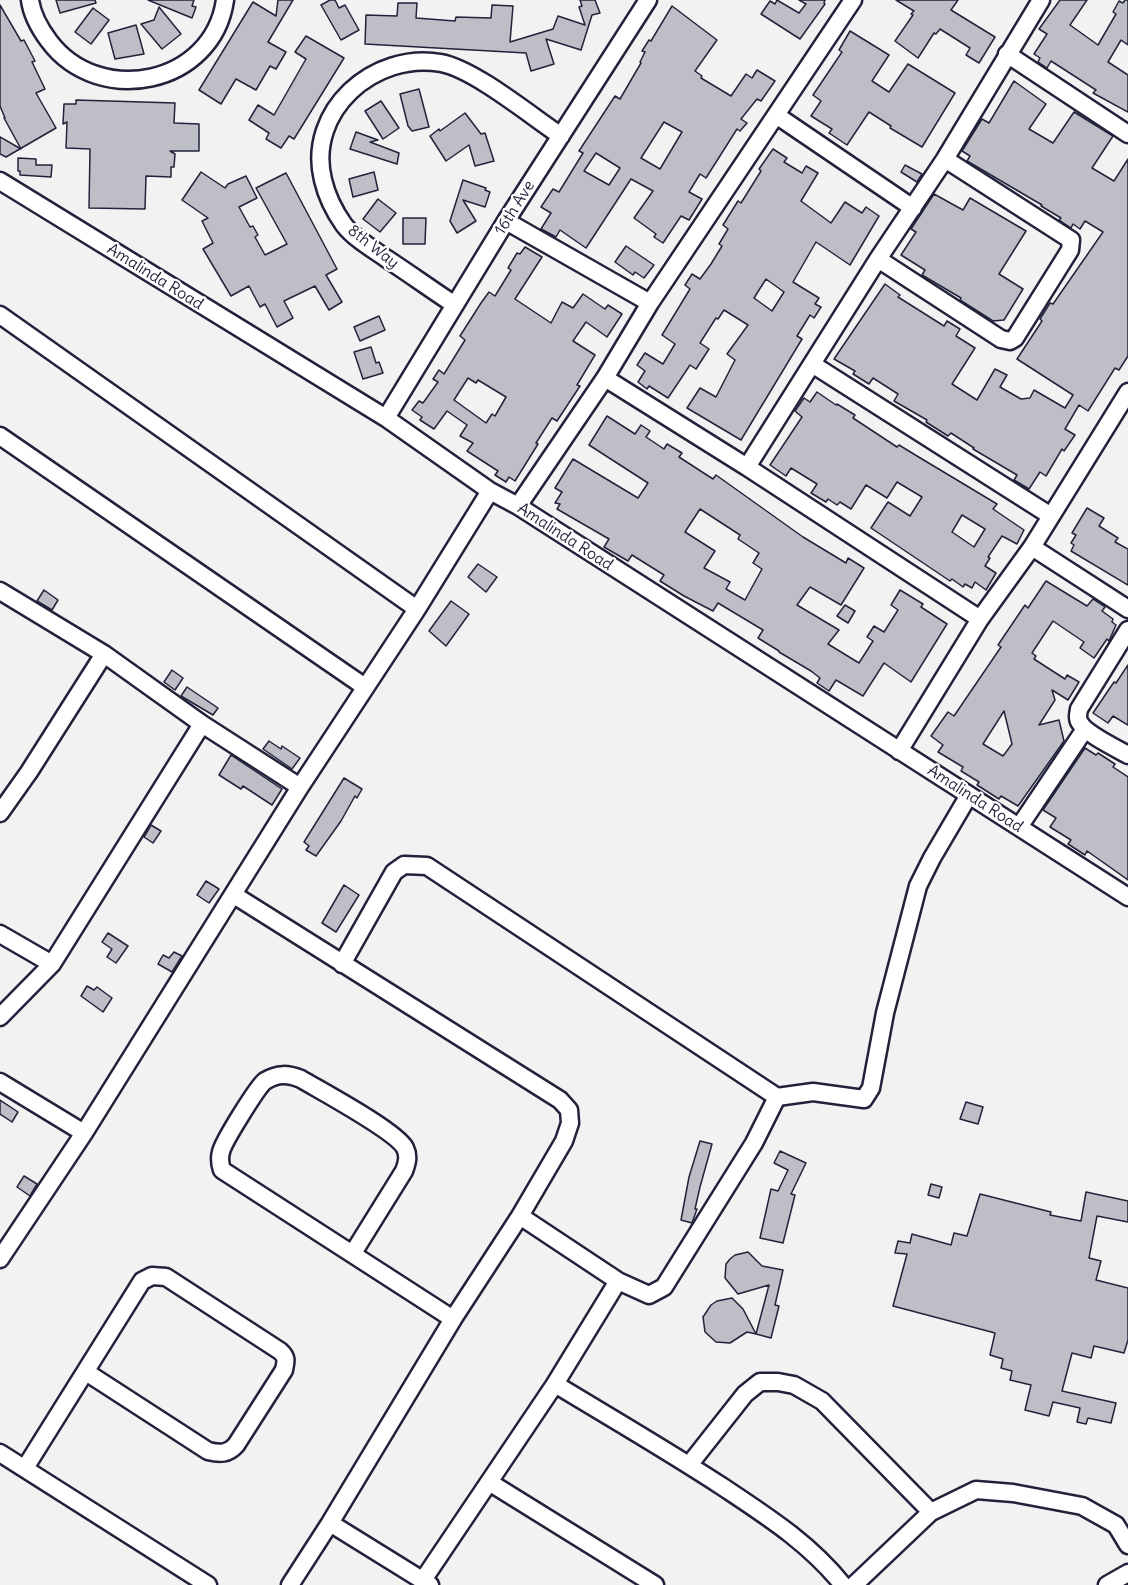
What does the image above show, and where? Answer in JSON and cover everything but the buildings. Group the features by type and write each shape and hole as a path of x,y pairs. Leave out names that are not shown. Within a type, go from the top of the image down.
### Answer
{"street":[{"path":"30,0 41,30 56,51 76,67 100,77 126,81 152,78 177,69 198,53 214,33 224,9 225,0"},
{"name":"16th Ave","path":"386,418 507,221 648,0"},
{"path":"518,506 605,378 650,303 853,0"},
{"path":"747,467 878,259 945,159 1041,0"},
{"path":"1007,54 1128,134"},
{"name":"8th Way","path":"455,305 368,246 346,228 331,205 322,178 321,151 328,123 342,99 362,80 387,67 414,61 442,63 468,73 561,136"},
{"path":"776,115 913,208"},
{"path":"878,259 1001,339 1010,341 1016,338 1070,250 1071,240 945,159"},
{"name":"Amalinda Road","path":"0,181 386,418 490,490 1128,897"},
{"path":"507,221 650,303"},
{"path":"0,315 417,609"},
{"path":"812,364 1051,516"},
{"path":"605,378 747,467 980,619"},
{"path":"899,751 980,619 1032,547 1128,392"},
{"path":"0,436 365,687"},
{"path":"0,1259 5,1239 84,1133 300,787 417,609 490,490"},
{"path":"1032,547 1128,609"},
{"path":"0,591 104,654 202,724 300,787"},
{"path":"1128,630 1079,709 1078,722 1085,729 1128,755"},
{"path":"0,813 29,772 104,654"},
{"path":"0,1017 52,964 202,724"},
{"path":"1019,827 1085,729"},
{"path":"342,964 394,872 404,865 427,866 777,1097 813,1092 864,1100 871,1088 885,1013 918,886 969,795"},
{"path":"234,894 560,1100 569,1110 570,1123 564,1141 520,1216 453,1319 290,1585"},
{"path":"0,934 52,964"},
{"path":"353,1253 405,1170 408,1159 405,1147 390,1132 301,1079 290,1075 279,1075 263,1082 224,1145 220,1161 222,1170 453,1319"},
{"path":"0,1082 84,1133"},
{"path":"520,1216 618,1281 649,1295 664,1287 754,1143 777,1097"},
{"path":"25,1468 142,1281 152,1276 166,1277 280,1351 285,1355 286,1362 284,1370 236,1445 230,1452 219,1453 208,1451 86,1371"},
{"path":"330,1523 427,1583 489,1482 555,1384 618,1281"},
{"path":"688,1465 744,1394 760,1382 794,1385 822,1401 931,1512"},
{"path":"555,1384 688,1465 787,1529 829,1567 843,1585"},
{"path":"0,1453 208,1585"},
{"path":"489,1482 655,1585"},
{"path":"854,1585 931,1512 976,1490 1047,1498 1082,1506 1116,1525 1128,1545"},
{"path":"1107,1585 1128,1573"}]}
